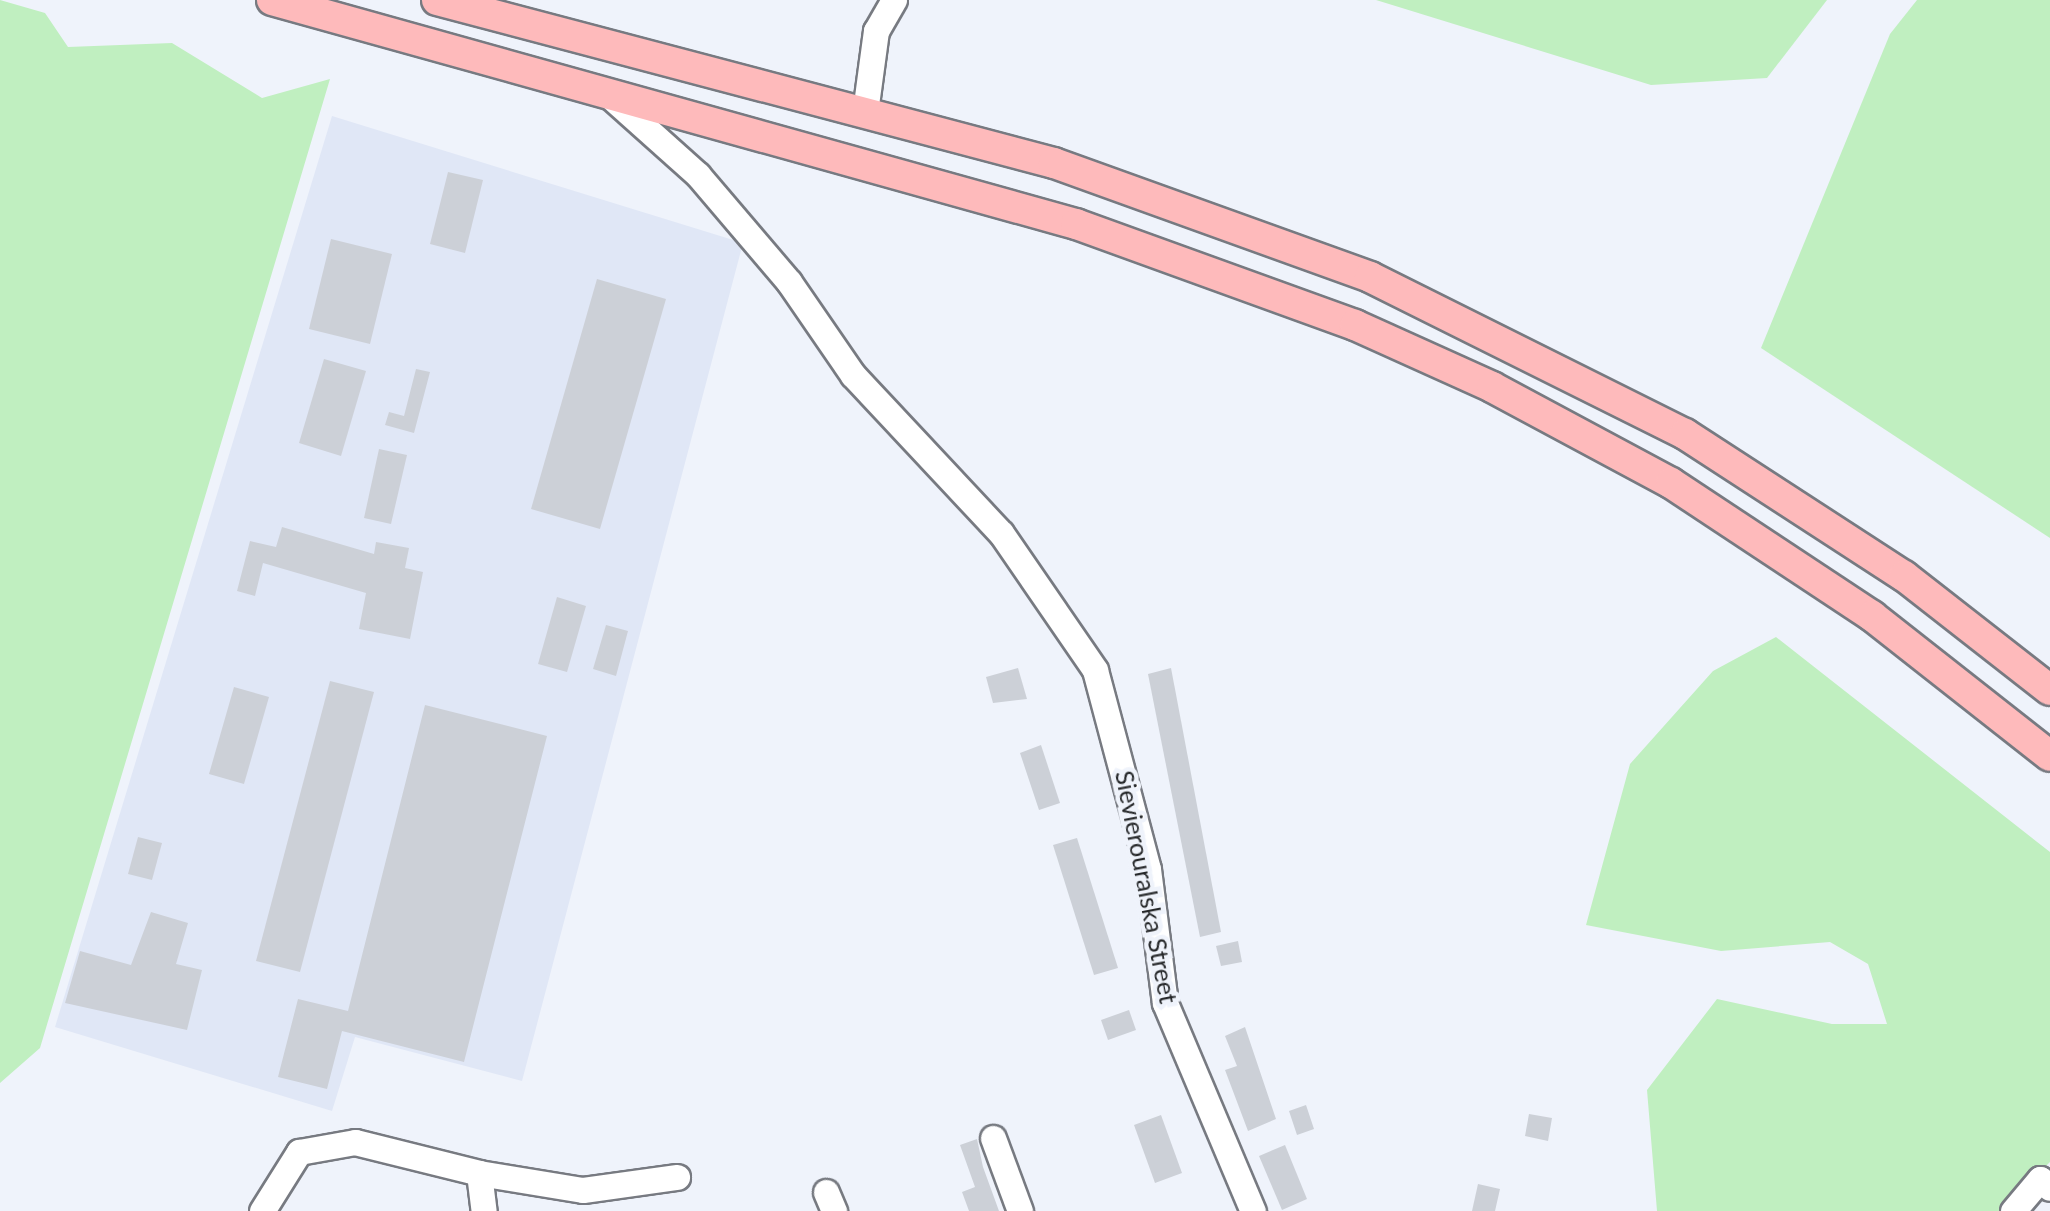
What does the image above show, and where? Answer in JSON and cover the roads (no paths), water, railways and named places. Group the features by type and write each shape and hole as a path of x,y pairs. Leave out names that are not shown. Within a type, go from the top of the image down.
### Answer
{"main road":[{"path":"272,0 612,98 1076,224 1355,325 1492,387 1775,550 2050,756"},
{"path":"437,0 865,112 1228,220 1518,344 1801,506 2050,690"}],"street":[{"path":"865,112 876,32 894,0"},
{"name":"Sievierouralska Street","path":"612,98 698,175 789,282 853,375 1001,533 1095,670 1148,868 1165,1003 1253,1211"},
{"path":"993,1138 1020,1211"},
{"path":"262,1211 300,1152 355,1142 480,1173 583,1190 677,1178"},
{"path":"480,1173 484,1211"},
{"path":"2018,1209 2045,1183"}]}
